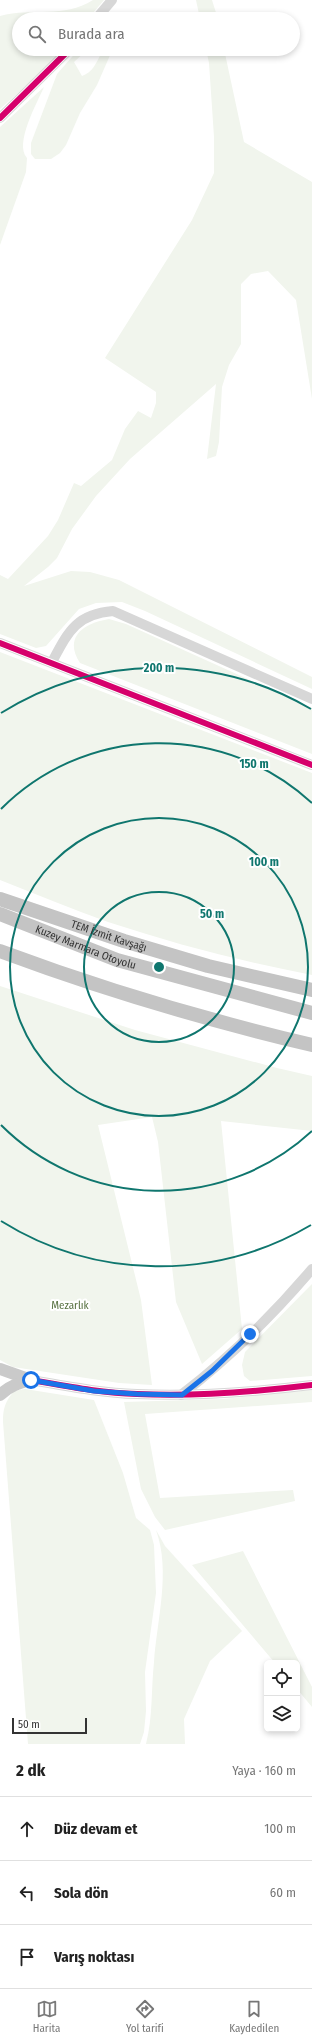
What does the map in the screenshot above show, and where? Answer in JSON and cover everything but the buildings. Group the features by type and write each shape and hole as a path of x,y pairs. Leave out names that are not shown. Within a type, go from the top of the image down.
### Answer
{"highway":[{"name":"TEM İzmit Kavşağı","path":"0,898 124,941 201,964 312,990"},
{"name":"Kuzey Marmara Otoyolu","path":"0,914 117,960 312,1013"},
{"path":"0,951 74,979"},
{"path":"0,961 74,979 169,1008 312,1045"}],"main road":[{"path":"0,1369 31,1380"},
{"path":"0,1379 31,1380"},
{"path":"0,1394 18,1384 31,1380"}],"street":[{"path":"102,12 112,0"},
{"path":"0,118 63,56"},
{"path":"52,662 73,626 92,614 113,611 312,699"},
{"path":"0,643 52,662 312,765"},
{"path":"182,1395 212,1371 285,1301 312,1269"},
{"path":"31,1380 94,1391 182,1395 267,1390 312,1385"}],"green space":[{"path":"93,0 104,0 94,12 24,12 59,11 82,6"},
{"path":"196,0 212,0 216,12 199,12"},
{"path":"12,14 12,56 56,56 48,66 0,109 0,16"},
{"path":"73,56 80,56 74,62 82,76 92,70 100,56 110,56 97,85 80,113 66,145 60,153 51,159 35,159 31,154 31,143 57,74"},
{"path":"208,56 226,56 244,142 312,182 312,399 296,300 268,271 251,274 241,284 241,344 229,365 222,387 219,442 216,456 207,459 216,384 130,459 96,496 72,529 57,558 24,586 71,571 90,572 119,580 312,677 312,689 145,611 122,602 96,603 79,609 46,646 36,648 0,634 0,575 8,579 48,536 58,520 74,483 81,486 112,460 125,429 138,411 151,418 156,403 156,392 105,358 192,220 214,173 214,137"},
{"path":"44,87 28,123 23,143 24,152 27,158 26,172 0,245 0,127"},
{"path":"109,619 126,624 312,708 312,754 80,663 75,654 75,639 84,628"},
{"path":"0,652 312,773 312,975 235,958 133,930 94,917 0,880"},
{"name":"Mezarlık","path":"0,986 135,1030 312,1076 312,1131 221,1121 242,1329 202,1364 176,1302 158,1142 152,1117 98,1125 141,1300 152,1385 119,1383 13,1367 0,1360"},
{"path":"312,1284 312,1376 250,1381 244,1376 242,1365 245,1352"},
{"path":"25,1389 94,1400 123,1473 136,1518 150,1530 154,1545 156,1593 145,1672 146,1711 144,1732 140,1744 28,1744 3,1422 3,1413 8,1399 14,1391"},
{"path":"312,1390 312,1402 145,1414 160,1498 293,1490 295,1501 165,1530 155,1517 141,1489 124,1402 223,1399"},
{"path":"156,1530 165,1546 242,1631 210,1661 184,1719 185,1744 146,1744 151,1714 154,1662 163,1579 160,1546"},
{"path":"243,1551 298,1660 272,1660 192,1565"},
{"path":"300,1663 312,1687 312,1707 300,1693"}],"cycle path":[{"path":"0,118 63,56"},
{"path":"0,643 312,765"},
{"path":"31,1380 97,1391 159,1395 224,1393 312,1385"}],"route":[{"path":"31,1380 94,1391 182,1395 212,1371 250,1334"}]}
